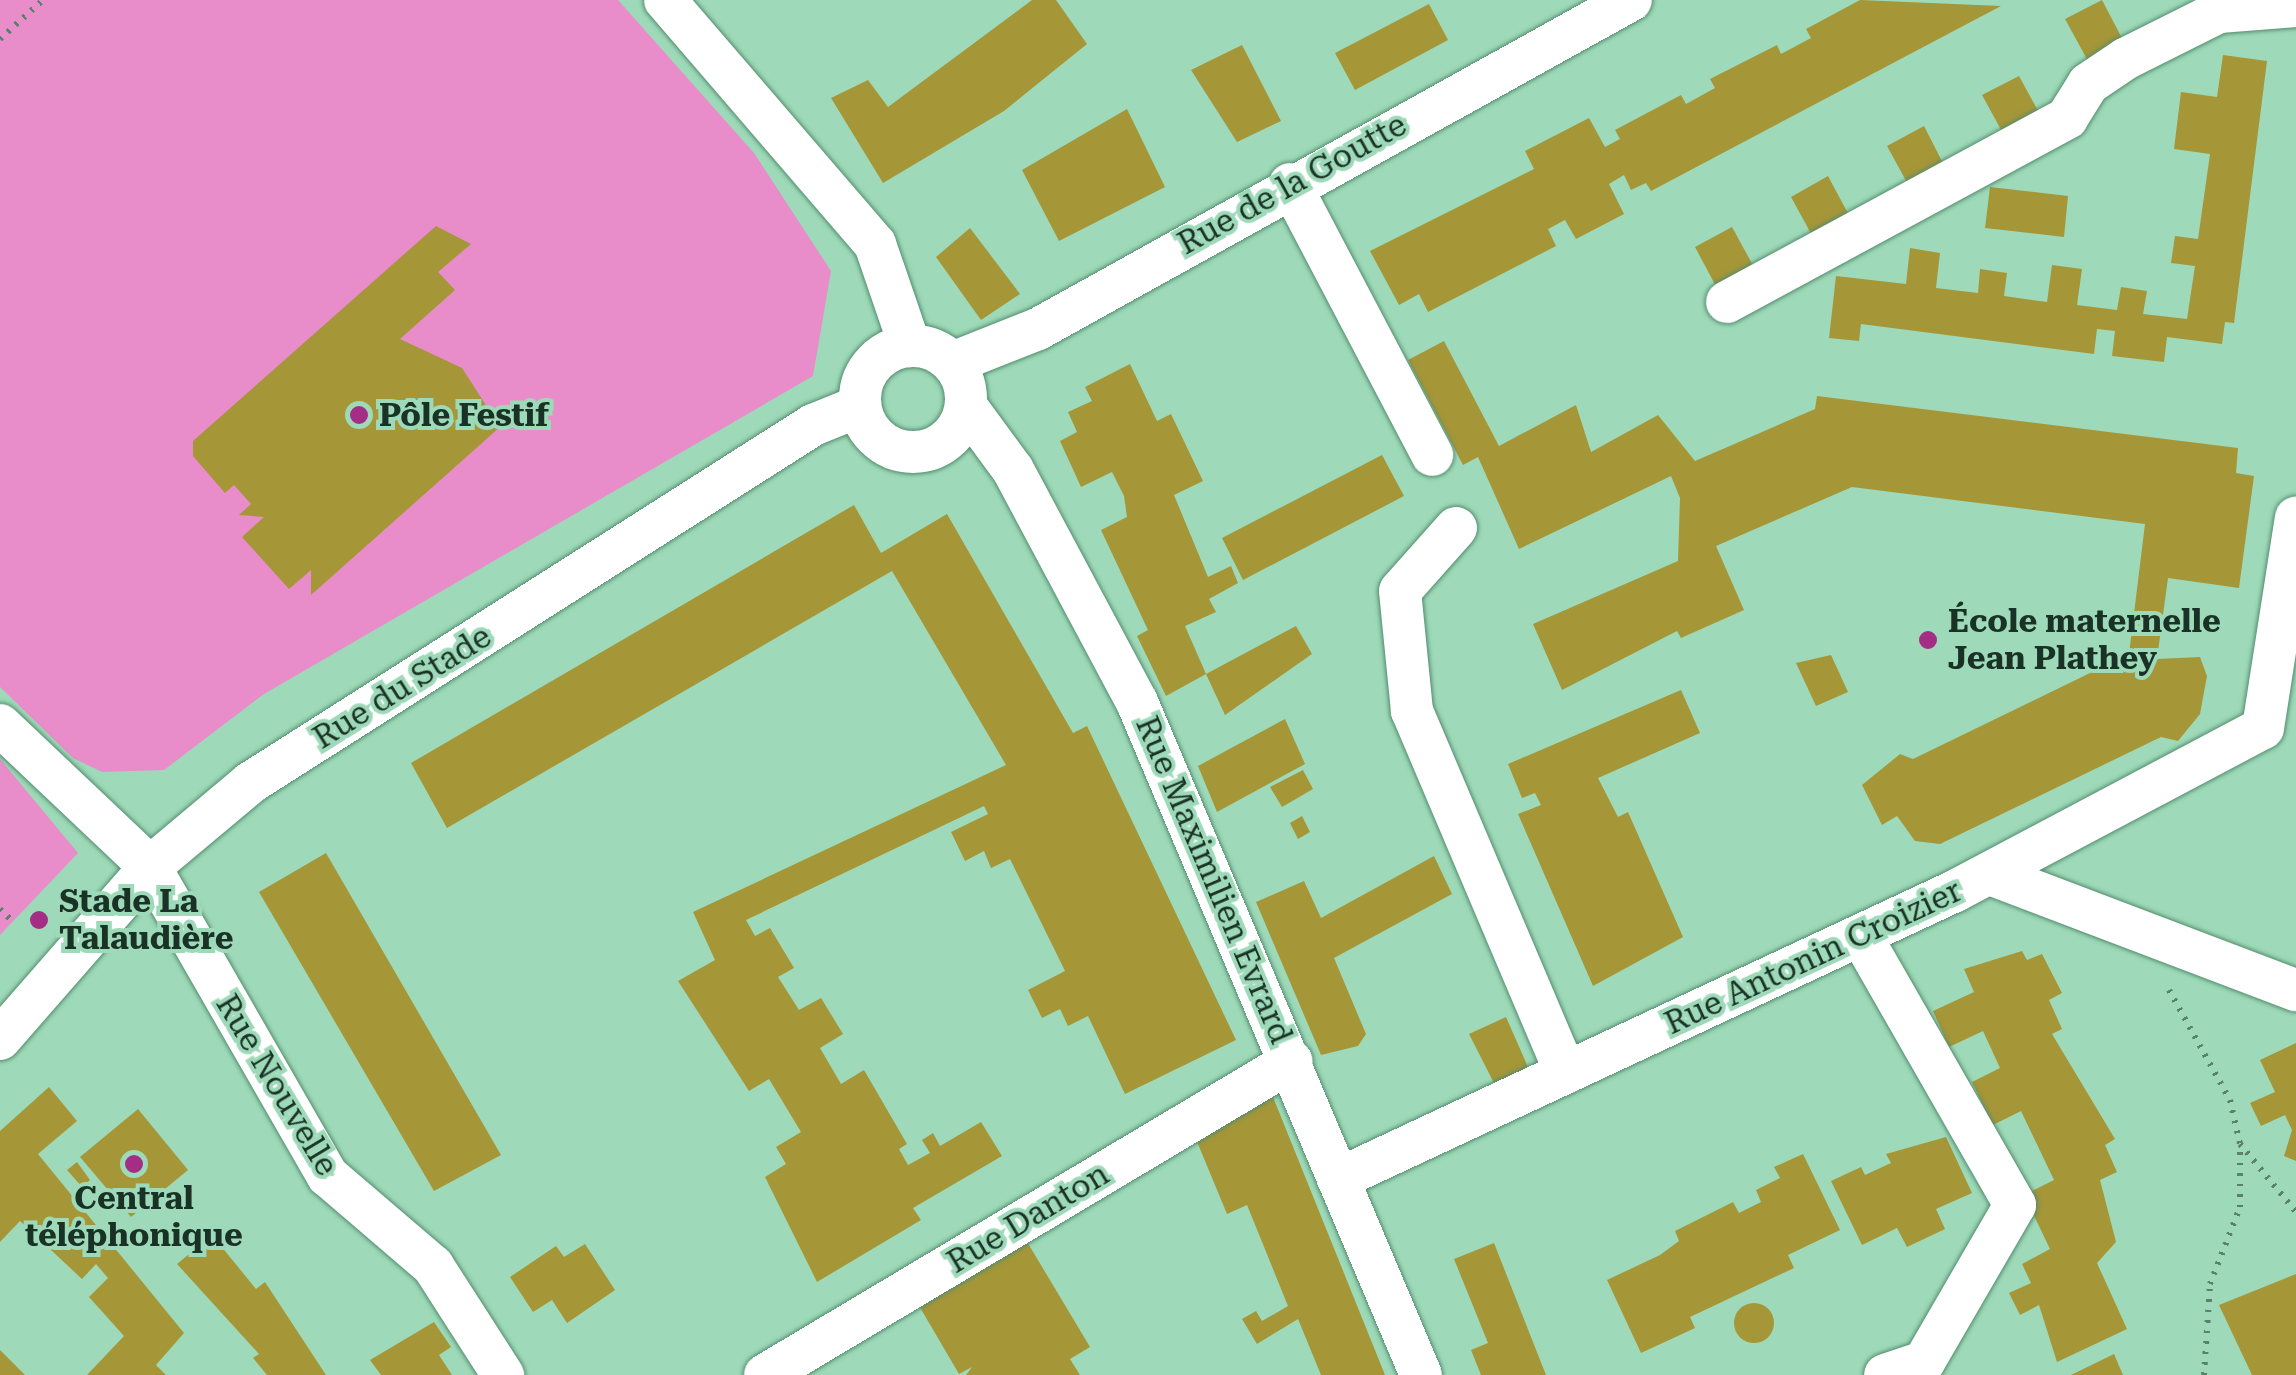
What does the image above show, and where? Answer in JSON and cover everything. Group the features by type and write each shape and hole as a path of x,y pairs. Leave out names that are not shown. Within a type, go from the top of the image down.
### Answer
{"street":[{"path":"665,0 875,244 910,346 952,363"},
{"name":"Rue de la Goutte","path":"952,363 1038,329 1290,184 1631,0"},
{"path":"1728,302 2067,118 2088,84 2125,59 2218,12 2296,6"},
{"path":"1290,184 1432,454"},
{"path":"910,346 867,372 860,406 876,436 904,452 938,446 966,406"},
{"name":"Rue Maximilien Evrard","path":"952,363 966,406 1013,470 1137,702 1421,1375"},
{"name":"Rue du Stade","path":"0,1040 150,868 250,784 813,425 860,406"},
{"path":"1990,874 2262,728 2296,518"},
{"path":"1456,528 1400,591 1412,711 1566,1073"},
{"name":"Rue Nouvelle","path":"0,725 150,868 328,1176 433,1266 504,1375"},
{"name":"Rue Antonin Croizier","path":"1338,1178 1990,874 2296,990"},
{"path":"1861,936 2015,1205 1911,1371"},
{"name":"Rue Danton","path":"765,1375 1292,1062"}],"path":[{"path":"0,39 44,0"},
{"path":"0,909 13,922"},
{"path":"2154,936 2172,1000 2230,1100 2240,1144 2240,1208 2210,1284 2204,1375"},
{"path":"2240,1144 2296,1212"}],"shaded area":[{"path":"0,0 618,0 754,153 831,271 813,376 264,694 164,770 102,772 73,758 0,687"},
{"path":"0,759 78,853 0,935"}],"building":[{"path":"1032,0 1056,0 1087,44 1004,111 883,183 831,98 868,80 888,107"},
{"path":"1860,0 2001,6 1651,191 1646,183 1631,190 1624,175 1609,184 1624,214 1576,239 1565,220 1548,229 1556,246 1428,312 1419,294 1399,305 1370,251 1534,169 1525,151 1589,118 1605,147 1620,139 1615,130 1681,95 1686,104 1715,88 1710,79 1777,45 1781,54 1811,38 1806,29"},
{"path":"2102,0 2124,42 2088,61 2065,19"},
{"path":"1429,4 1448,40 1355,90 1335,53"},
{"path":"1242,45 1281,121 1237,142 1191,70"},
{"path":"2223,55 2267,61 2234,323 2225,322 2222,344 2167,337 2164,362 2112,356 2115,331 2097,329 2094,354 1861,324 1859,341 1829,338 1836,276 1906,284 1910,248 1940,253 1936,288 1978,293 1980,269 2007,273 2004,296 2047,302 2052,265 2082,269 2077,305 2117,310 2121,287 2147,291 2143,314 2187,319 2195,266 2171,263 2175,236 2198,239 2210,154 2174,149 2181,92 2217,97"},
{"path":"2019,76 2042,118 2005,137 1982,95"},
{"path":"1127,109 1165,187 1059,241 1022,170"},
{"path":"1924,126 1946,169 1910,188 1887,146"},
{"path":"1828,176 1851,219 1814,239 1791,197"},
{"path":"1990,187 2068,196 2064,237 1985,228"},
{"name":"Pôle Festif","path":"436,226 471,244 438,272 455,290 400,339 462,368 500,427 311,595 311,570 289,589 242,537 264,517 239,515 251,504 234,485 225,493 193,456 193,441"},
{"path":"1732,227 1755,269 1718,290 1695,247"},
{"path":"970,228 1020,294 981,320 936,257"},
{"path":"1444,341 1499,446 1576,405 1591,452 1658,415 1695,461 1815,409 1817,396 2238,448 2236,473 2254,476 2239,588 2168,578 2157,659 2200,657 2207,676 2200,714 2178,741 2161,737 1940,844 1915,841 1897,816 1882,825 1862,785 1900,754 1913,759 2129,654 2145,524 1852,487 1716,546 1744,610 1681,638 1677,631 1562,690 1533,624 1678,561 1680,498 1671,476 1519,549 1478,457 1463,465 1408,360"},
{"path":"1130,364 1157,421 1171,414 1203,481 1174,495 1208,577 1231,566 1238,583 1209,599 1216,612 1185,626 1206,674 1166,696 1137,636 1148,630 1101,530 1127,517 1124,496 1112,472 1081,487 1060,441 1077,432 1068,412 1092,401 1085,387"},
{"path":"1382,455 1404,496 1243,580 1222,538"},
{"path":"854,505 881,553 947,514 1073,733 1087,726 1236,1040 1125,1094 1088,1016 1068,1026 1060,1009 1042,1018 1028,990 1065,971 1010,859 991,868 984,851 965,861 951,832 988,814 984,806 746,920 755,936 770,928 794,968 778,977 799,1010 821,998 843,1034 820,1048 841,1084 864,1070 907,1144 899,1149 908,1165 930,1153 922,1140 933,1133 940,1146 981,1122 1002,1156 913,1208 921,1220 817,1282 765,1177 786,1164 776,1147 801,1132 769,1079 749,1091 678,981 715,960 693,912 1006,765 892,571 447,828 411,763"},
{"path":"1296,626 1312,654 1225,715 1206,674"},
{"path":"1831,655 1848,692 1816,706 1796,663"},
{"path":"1681,690 1700,733 1598,778 1618,817 1628,812 1683,937 1593,986 1518,814 1541,805 1535,793 1522,798 1508,764"},
{"path":"1285,719 1305,764 1217,812 1198,766"},
{"path":"1303,770 1313,789 1282,807 1270,787"},
{"path":"1302,816 1310,832 1298,839 1290,823"},
{"path":"326,853 501,1155 434,1191 259,892"},
{"path":"1434,856 1452,894 1334,958 1366,1034 1358,1046 1321,1055 1256,902 1304,881 1321,918"},
{"path":"2022,951 2027,960 2042,954 2062,993 2049,1000 2062,1029 2052,1034 2115,1139 2105,1145 2117,1172 2100,1180 2116,1242 2097,1263 2127,1329 2057,1362 2039,1305 2020,1315 2009,1293 2031,1283 2022,1264 2050,1249 2024,1195 2054,1180 2021,1111 1993,1125 1982,1103 1972,1082 2000,1068 1983,1031 1949,1047 1933,1011 1974,992 1964,969"},
{"path":"1506,1017 1531,1074 1497,1089 1469,1034"},
{"path":"2296,1043 2296,1161 2284,1156 2292,1130 2285,1115 2261,1126 2250,1103 2275,1092 2260,1060"},
{"path":"49,1087 77,1121 38,1154 184,1333 156,1365 166,1375 87,1375 124,1336 89,1297 108,1278 96,1264 82,1279 20,1221 0,1242 0,1131"},
{"path":"1273,1097 1385,1375 1321,1375 1298,1319 1257,1344 1242,1319 1256,1311 1262,1321 1288,1306 1247,1205 1227,1214 1193,1132"},
{"name":"Central téléphonique","path":"138,1109 188,1170 131,1217 80,1157"},
{"path":"1946,1137 1972,1193 1936,1209 1945,1229 1907,1247 1897,1228 1862,1245 1831,1181 1861,1167 1865,1175 1891,1163 1886,1154"},
{"path":"1803,1154 1840,1230 1788,1255 1794,1268 1690,1317 1695,1328 1641,1353 1607,1280 1660,1255 1679,1241 1675,1231 1733,1202 1739,1213 1761,1202 1756,1190 1780,1178 1774,1167"},
{"path":"77,1162 90,1180 82,1187 67,1170"},
{"path":"212,1235 256,1289 265,1282 326,1375 267,1375 253,1358 259,1354 177,1264"},
{"path":"1026,1240 1090,1347 1070,1359 1080,1375 966,1375 972,1367 959,1374 918,1304"},
{"path":"1494,1243 1546,1375 1481,1375 1471,1350 1488,1343 1454,1259"},
{"path":"585,1244 615,1290 567,1323 552,1300 533,1312 510,1277 556,1246 564,1257"},
{"path":"2296,1274 2296,1375 2252,1375 2219,1305"},
{"path":"1754,1303 1768,1309 1774,1323 1768,1337 1754,1343 1740,1337 1734,1323 1740,1309"},
{"path":"434,1322 451,1347 439,1355 452,1375 381,1375 370,1360"},
{"path":"0,1350 25,1375 0,1375"},
{"path":"2114,1354 2123,1375 2071,1375"}],"place":[{"name":"Pôle Festif","path":"359,415"},
{"name":"École maternelle Jean Plathey","path":"1928,640"},
{"name":"Stade La Talaudière","path":"39,920"},
{"name":"Central téléphonique","path":"134,1164"}]}
